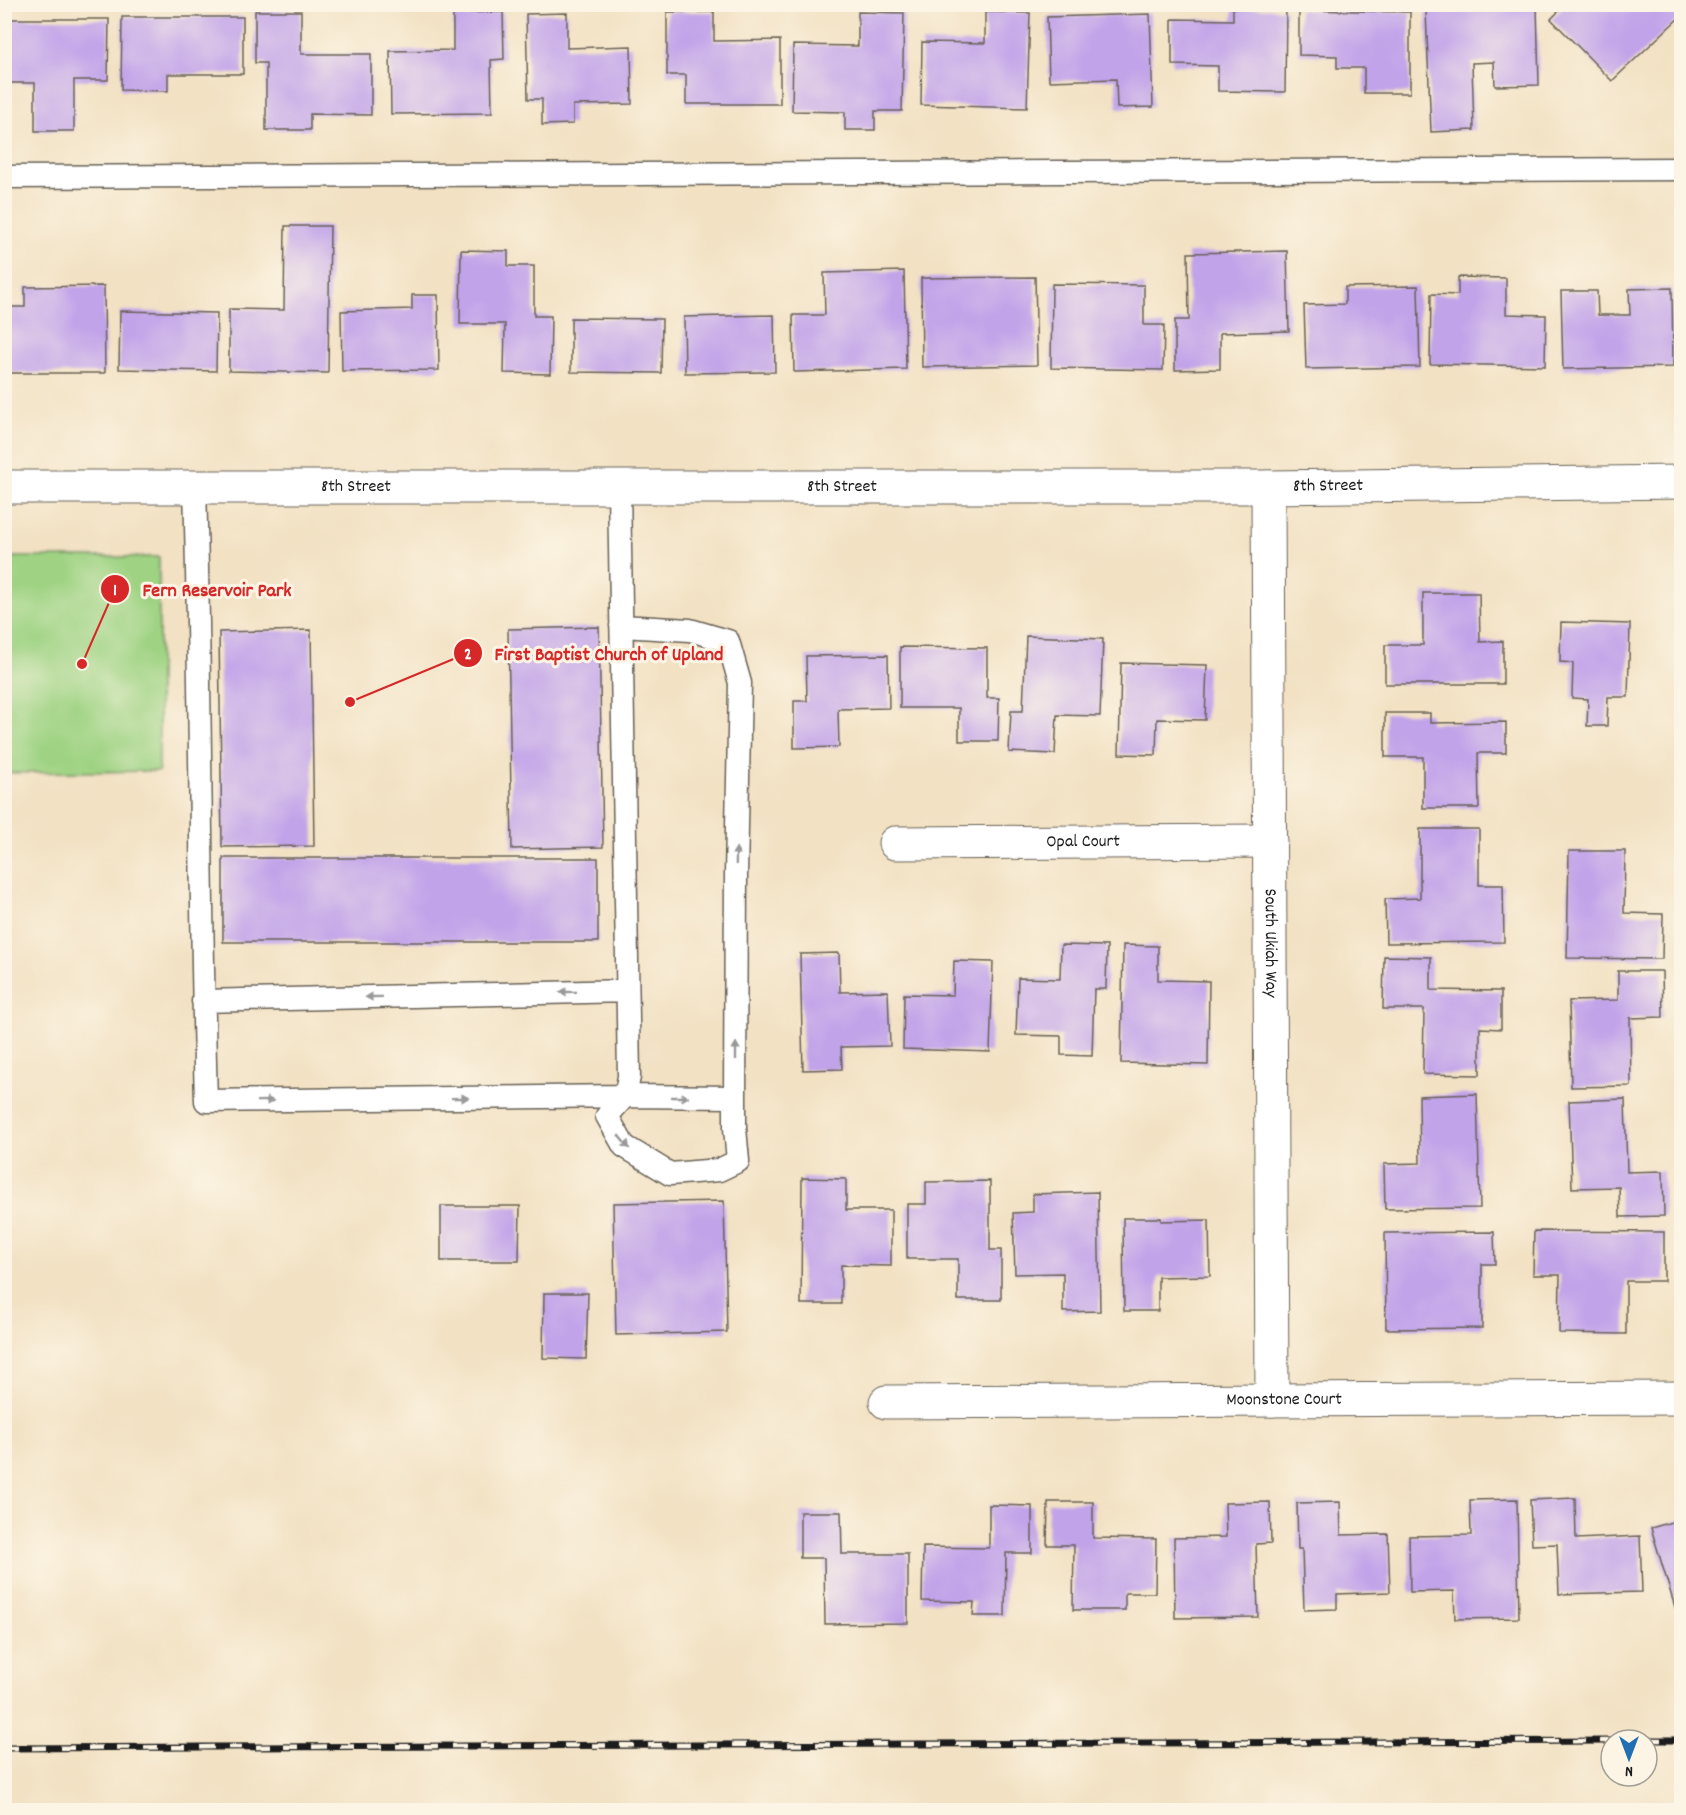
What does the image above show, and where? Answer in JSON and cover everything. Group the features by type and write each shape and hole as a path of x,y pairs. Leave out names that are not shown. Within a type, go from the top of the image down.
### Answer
{"street":[{"name":"8th Street","path":"4,487 1268,487 1682,482"},
{"name":"South Ukiah Way","path":"1268,487 1272,1400"},
{"name":"Opal Court","path":"895,843 1270,841"},
{"name":"Moonstone Court","path":"886,1402 1682,1398"}],"lane":[{"path":"4,177 1682,169"},
{"path":"195,487 206,1101 625,1096 735,1097"},
{"path":"619,487 621,626 627,990 629,1077 625,1096 607,1116 624,1146 670,1174 719,1170 738,1161 735,1097 740,683 728,641 690,630 621,626"},
{"path":"203,1001 627,990"}],"green space":[{"path":"5,557 159,557 159,771 5,773"}],"building":[{"path":"1566,4 1682,4 1682,15 1612,81 1551,19"},
{"path":"1537,7 1539,85 1495,86 1494,62 1472,63 1474,130 1431,132 1426,11"},
{"path":"1233,8 1286,9 1285,92 1218,91 1218,66 1172,65 1172,19 1233,20"},
{"path":"1299,10 1410,12 1410,93 1364,93 1364,68 1337,68 1337,56 1299,55"},
{"path":"255,11 301,11 301,54 371,54 371,115 310,114 310,130 266,130 266,63 255,63"},
{"path":"503,12 504,59 491,60 492,113 391,114 390,51 453,50 453,13"},
{"path":"667,12 714,12 714,41 780,40 780,104 686,104 686,75 667,75"},
{"path":"858,12 904,13 902,111 875,111 875,130 845,130 845,112 792,111 793,45 858,46"},
{"path":"985,12 1030,13 1027,108 921,105 922,42 985,43"},
{"path":"567,13 567,48 631,46 632,104 573,105 573,124 542,125 542,99 528,99 526,14"},
{"path":"1150,14 1153,107 1117,108 1116,79 1049,81 1047,17"},
{"path":"122,17 243,17 243,74 168,74 168,91 121,90"},
{"path":"4,19 109,19 108,80 74,80 74,131 35,131 35,83 4,83"},
{"path":"285,226 330,226 328,373 229,371 229,309 284,310"},
{"path":"461,250 508,251 508,266 534,266 534,316 551,316 550,374 504,373 505,324 460,324"},
{"path":"1287,251 1289,331 1220,333 1220,369 1175,370 1175,320 1189,320 1188,253"},
{"path":"904,271 906,369 794,372 793,315 825,315 824,273"},
{"path":"1035,277 1037,365 922,367 921,278"},
{"path":"1458,277 1506,278 1506,314 1546,315 1545,366 1430,364 1431,294 1458,295"},
{"path":"1052,284 1144,285 1144,325 1164,325 1163,370 1051,368"},
{"path":"104,286 105,373 7,373 6,307 25,307 25,287"},
{"path":"1418,286 1420,367 1306,369 1304,305 1345,304 1345,287"},
{"path":"1672,288 1673,367 1563,369 1561,291 1597,291 1598,315 1630,315 1629,289"},
{"path":"412,295 438,295 439,370 342,371 341,311 412,309"},
{"path":"120,311 217,313 216,371 119,369"},
{"path":"774,315 775,372 685,373 684,317"},
{"path":"571,318 662,319 661,373 571,372"},
{"path":"1423,593 1479,593 1480,642 1503,641 1503,684 1385,684 1385,645 1423,645"},
{"path":"1561,622 1630,624 1628,697 1608,697 1607,726 1587,726 1588,699 1572,698 1573,663 1560,662"},
{"path":"599,627 603,847 512,849 508,629"},
{"path":"311,630 314,846 222,847 219,632"},
{"path":"1026,636 1103,639 1100,716 1057,715 1055,754 1009,752 1011,711 1023,711"},
{"path":"900,647 987,648 987,698 999,698 998,741 959,741 959,708 900,708"},
{"path":"888,655 889,708 838,709 839,747 794,748 794,701 807,701 806,656"},
{"path":"1121,663 1207,665 1205,720 1157,719 1156,755 1119,754"},
{"path":"1385,713 1430,713 1430,723 1506,722 1506,753 1478,753 1479,808 1423,808 1423,757 1385,757"},
{"path":"1420,829 1479,829 1479,885 1503,885 1504,942 1386,943 1385,899 1420,898"},
{"path":"1569,851 1625,851 1624,913 1663,914 1662,959 1567,958"},
{"path":"223,858 598,858 598,942 223,942"},
{"path":"1061,945 1107,946 1106,989 1094,989 1092,1056 1061,1055 1061,1036 1016,1035 1018,978 1060,979"},
{"path":"1123,945 1158,946 1158,980 1209,981 1208,1065 1121,1063"},
{"path":"839,953 840,992 888,991 890,1046 841,1047 842,1069 803,1070 800,954"},
{"path":"1384,956 1431,957 1431,990 1501,991 1501,1029 1480,1028 1480,1075 1423,1074 1424,1009 1383,1009"},
{"path":"954,961 993,962 990,1052 903,1049 904,994 953,995"},
{"path":"1618,971 1662,971 1663,1017 1630,1018 1631,1086 1571,1087 1569,1001 1618,1000"},
{"path":"1477,1094 1480,1208 1385,1209 1384,1164 1420,1163 1419,1096"},
{"path":"1625,1099 1627,1172 1663,1171 1664,1216 1620,1217 1619,1187 1572,1188 1569,1101"},
{"path":"802,1178 846,1179 846,1210 891,1210 891,1266 841,1265 841,1304 801,1304"},
{"path":"990,1181 990,1250 1001,1250 1001,1300 958,1300 958,1259 907,1259 907,1204 926,1204 926,1182"},
{"path":"1098,1192 1100,1311 1063,1312 1063,1273 1015,1274 1013,1213 1033,1212 1033,1194"},
{"path":"724,1201 727,1332 616,1335 613,1203"},
{"path":"441,1206 520,1206 519,1261 441,1261"},
{"path":"1123,1218 1161,1218 1161,1221 1209,1220 1210,1276 1158,1277 1158,1311 1124,1311"},
{"path":"1534,1231 1664,1232 1664,1281 1626,1281 1626,1334 1559,1333 1560,1275 1533,1275"},
{"path":"1494,1232 1495,1264 1482,1264 1482,1328 1386,1329 1385,1233"},
{"path":"544,1293 588,1293 586,1359 543,1358"},
{"path":"1575,1498 1576,1539 1640,1536 1642,1592 1559,1594 1557,1544 1532,1545 1530,1500"},
{"path":"1517,1499 1519,1618 1455,1619 1454,1591 1410,1592 1409,1536 1471,1535 1470,1500"},
{"path":"1048,1502 1093,1502 1093,1538 1156,1539 1155,1593 1125,1593 1125,1610 1073,1610 1074,1545 1047,1545"},
{"path":"1270,1502 1271,1543 1256,1544 1258,1617 1175,1618 1174,1538 1226,1537 1225,1503"},
{"path":"1340,1502 1341,1535 1388,1534 1390,1592 1337,1594 1337,1609 1304,1610 1302,1549 1298,1549 1297,1503"},
{"path":"989,1505 1032,1506 1032,1553 1006,1553 1005,1616 973,1616 974,1602 922,1601 923,1547 989,1548"},
{"path":"800,1512 841,1512 842,1554 908,1554 908,1623 825,1624 824,1558 800,1558"},
{"path":"1682,1519 1682,1627 1681,1627 1651,1528"}],"railway":[{"path":"1659,1740 1682,1740"},
{"path":"4,1748 1599,1741"}],"place":[{"name":"Fern Reservoir Park","path":"82,664"},
{"name":"First Baptist Church of Upland","path":"350,702"}]}
